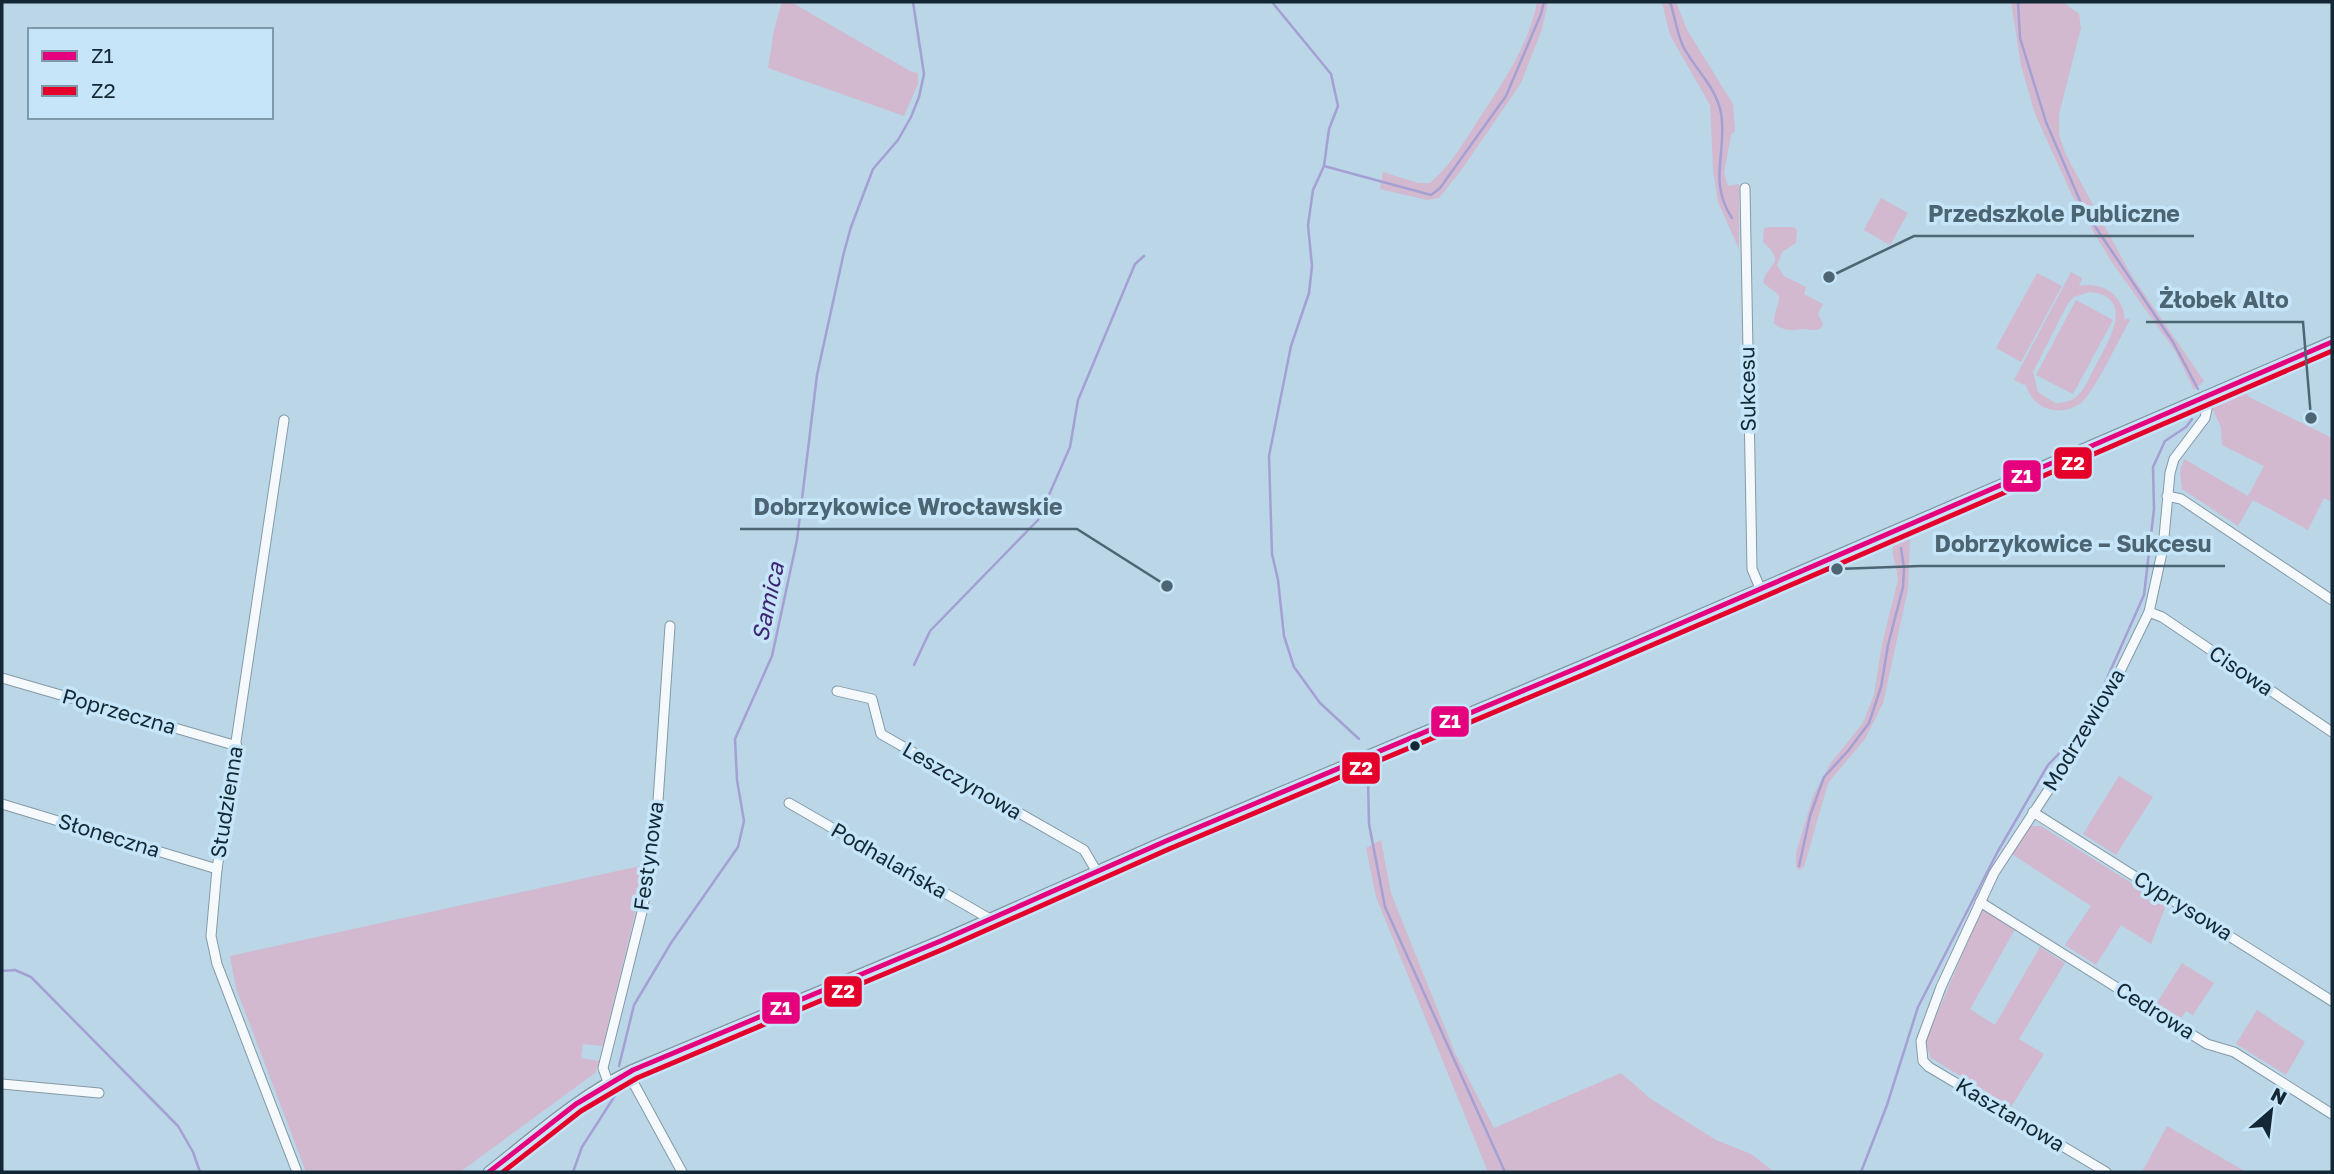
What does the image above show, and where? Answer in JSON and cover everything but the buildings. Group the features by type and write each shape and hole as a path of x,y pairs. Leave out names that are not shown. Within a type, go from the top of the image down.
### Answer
{"street":[{"name":"Sukcesu","path":"1745,188 1752,569 1760,588"},
{"path":"489,1172 608,1082 2332,342"},
{"name":"Modrzewiowa","path":"1921,1053 1921,1041 1941,987 1994,873 2101,710 2149,611 2163,548 2169,473 2174,459 2206,415 2208,404 2205,396"},
{"name":"Studzienna","path":"284,420 217,869 211,936 217,964 298,1172"},
{"path":"2167,496 2181,499 2332,600"},
{"name":"Cisowa","path":"2149,611 2162,617 2332,732"},
{"name":"Festynowa","path":"608,1082 603,1068 643,908 656,815 670,626"},
{"name":"Poprzeczna","path":"2,678 237,746"},
{"name":"Leszczynowa","path":"837,691 873,699 881,734 1084,850 1097,872"},
{"name":"Słoneczna","path":"2,803 217,869"},
{"name":"Podhalańska","path":"789,803 990,919"},
{"name":"Cyprysowa","path":"2033,812 2332,1001"},
{"name":"Cedrowa","path":"1980,902 2207,1044 2234,1052 2332,1114"},
{"name":"Kasztanowa","path":"1921,1053 1923,1061 1929,1067 2106,1172"},
{"path":"628,1073 681,1172"},
{"path":"2,1084 99,1093"}],"shaded area":[{"path":"782,2 791,2 910,71 918,73 918,84 904,116 768,68"},
{"path":"1537,2 1548,2 1542,29 1521,83 1439,198 1427,200 1380,189 1383,172 1418,183 1430,183 1444,169 1514,63 1528,33"},
{"path":"1662,2 1676,2 1687,30 1733,104 1735,131 1731,135 1724,173 1728,186 1739,184 1739,249 1718,202 1713,169 1710,105 1670,35"},
{"path":"2011,2 2063,2 2079,14 2081,28 2059,114 2059,135 2066,155 2130,273 2204,381 2194,390 2175,351 2111,261 2072,195 2035,114 2021,65"},
{"path":"1881,198 1908,213 1890,245 1864,230"},
{"path":"1794,227 1797,230 1796,243 1782,252 1777,265 1784,276 1806,287 1804,294 1823,304 1818,314 1823,324 1821,328 1788,330 1774,324 1779,295 1763,283 1775,260 1763,242 1764,228"},
{"path":"2071,272 2082,278 2079,286 2104,288 2117,298 2125,321 2127,318 2130,320 2088,396 2082,402 2065,410 2051,410 2035,401 2025,383 2024,385 2014,380","holes":["2089,292 2104,295 2112,302 2115,311 2112,333 2079,394 2069,401 2055,403 2038,392 2033,372 2068,303 2074,297"]},
{"path":"2037,273 2062,286 2021,362 1996,348"},
{"path":"2076,300 2113,320 2073,394 2036,375"},
{"path":"2247,393 2249,397 2332,438 2332,502 2324,498 2308,530 2253,500 2238,526 2182,489 2180,472 2184,459 2248,496 2264,466 2222,445 2221,427 2212,408"},
{"path":"1910,539 1908,589 1883,703 1865,739 1828,783 1804,867 1799,870 1796,867 1796,853 1813,796 1830,764 1863,723 1874,695 1882,644 1898,580 1893,543"},
{"path":"2119,776 2153,797 2116,855 2083,834"},
{"path":"2030,826 2041,826 2166,905 2151,944 2121,925 2096,965 2065,945 2091,906 2012,854"},
{"path":"1381,840 1391,893 1455,1053 1494,1128 1621,1073 1651,1099 1716,1140 1751,1154 1774,1172 1488,1172 1376,897 1366,848"},
{"path":"640,866 638,902 603,1046 583,1044 581,1058 600,1061 595,1073 460,1172 306,1172 236,988 230,956"},
{"path":"1988,910 2014,927 2014,931 1970,1009 1995,1025 2040,947 2065,963 2019,1039 2044,1054 2011,1107 1931,1058 1925,1042 1981,911"},
{"path":"2182,963 2214,983 2193,1015 2186,1011 2181,1018 2157,1003"},
{"path":"2257,1010 2305,1042 2286,1075 2236,1044"},
{"path":"2167,1126 2246,1172 2142,1172"}],"waterway":[{"name":"Samica","path":"619,1066 634,1005 671,943 738,847 744,821 737,780 735,739 772,656 797,540 817,375 844,252 873,169 898,140 911,117 924,74 913,2"},
{"path":"1272,2 1331,74 1338,106 1329,129 1324,166 1313,190 1308,225 1312,266 1309,293 1291,346 1269,456 1272,554 1278,580 1284,636 1294,667 1320,703 1359,739"},
{"path":"1324,166 1431,195 1440,188 1506,96 1544,2"},
{"path":"1670,2 1684,48 1710,87 1721,113 1719,178 1725,204 1732,218"},
{"path":"2018,2 2020,38 2046,122 2084,210 2173,342 2198,389"},
{"path":"914,665 930,631 1038,520 1070,447 1078,400 1135,264 1144,256"},
{"path":"1861,1172 1887,1105 1918,1007 1998,851 2048,765 2072,740 2096,703 2144,595 2154,509 2153,467 2165,441 2186,427 2192,419"},
{"path":"1799,866 1810,816 1824,777 1869,723 1881,687 1888,645 1903,587 1901,548"},
{"path":"1368,779 1369,824 1385,907 1505,1172"},
{"path":"2,971 15,970 31,977 178,1126 193,1152 200,1172"},
{"name":"Samica","path":"573,1172 582,1147 616,1094"}],"transit line":[{"name":"Z1","path":"489,1172 576,1104 633,1070 943,940 1166,841 1582,666 2332,342"},
{"name":"Z2","path":"503,1172 581,1111 637,1078 1585,674 2332,351"}],"place":[{"name":"Przedszkole Publiczne","path":"1829,277"},
{"name":"Żłobek Alto","path":"2311,418"},
{"name":"Dobrzykowice – Sukcesu","path":"1837,569"},
{"name":"Dobrzykowice Wrocławskie","path":"1167,586"}]}
